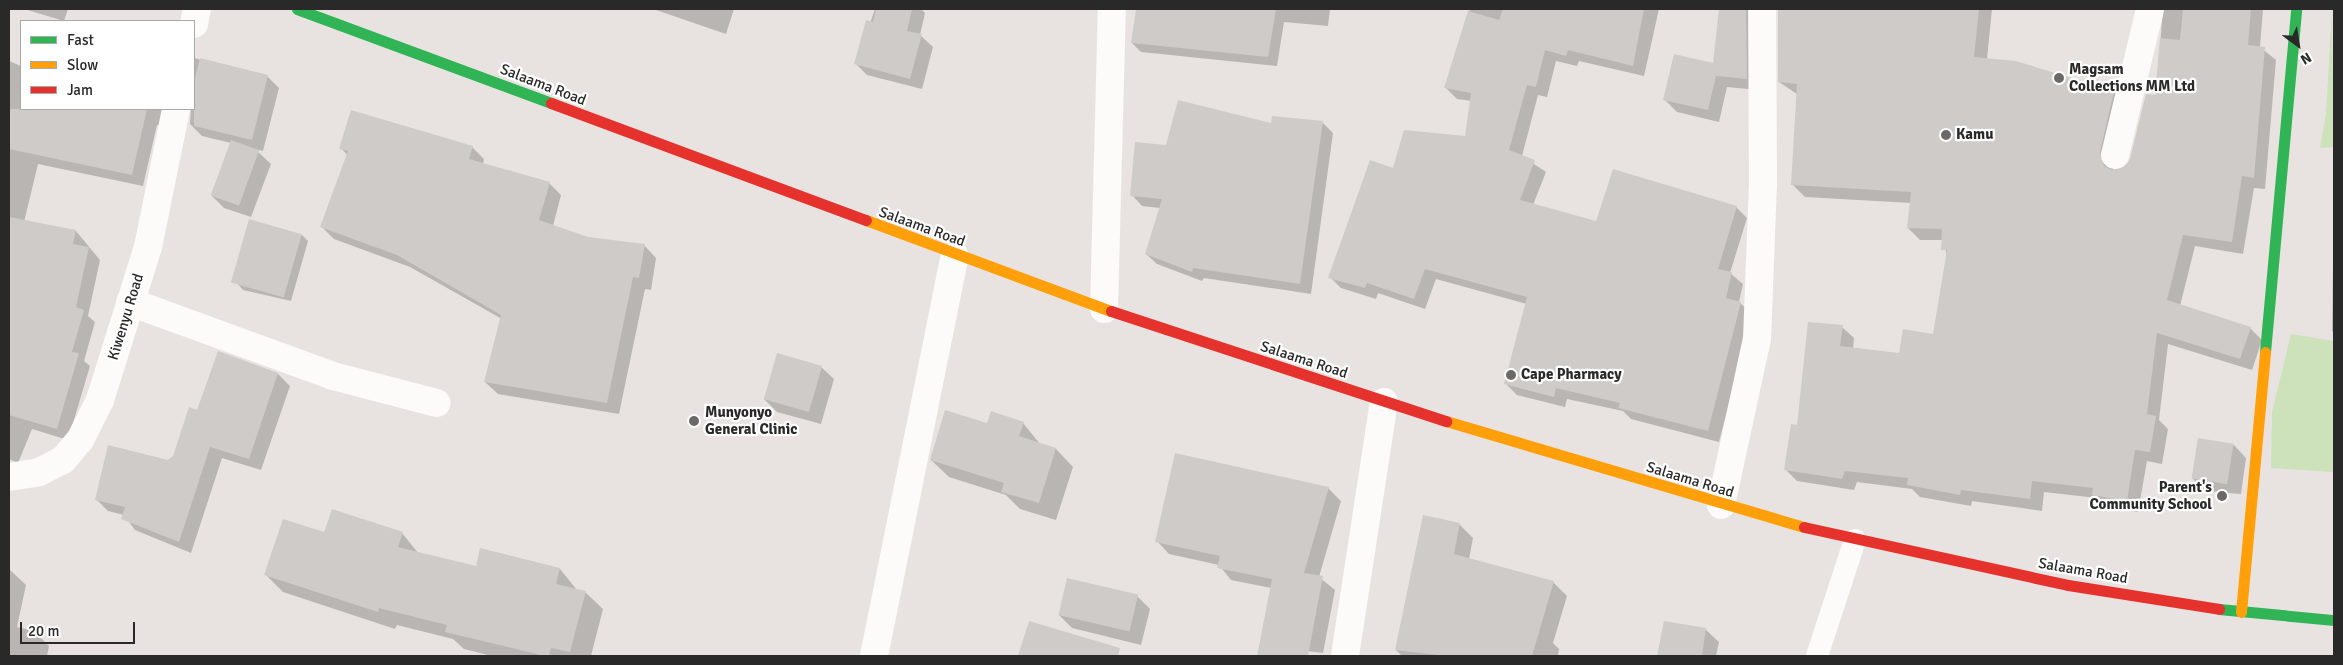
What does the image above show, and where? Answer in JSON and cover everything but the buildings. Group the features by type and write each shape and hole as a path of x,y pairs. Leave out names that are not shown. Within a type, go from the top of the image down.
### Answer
{"main road":[{"name":"Salaama Road","path":"297,9 955,256 1104,309 1384,402 1721,505 1855,540 2068,585 2241,612 2334,620"},
{"path":"2241,612 2296,9"}],"street":[{"path":"1104,309 1112,9"},
{"path":"1721,505 1757,339 1763,184 1762,9"},
{"path":"2114,155 2150,9"},
{"name":"Kiwenyu Road","path":"9,476 39,472 63,460 80,440 100,400 148,247 176,110"},
{"path":"874,656 955,256"},
{"path":"130,302 333,376 437,403"},
{"path":"1345,656 1384,402"}],"lane":[{"path":"1818,656 1855,540"}],"green space":[{"path":"2332,9 2334,147 2320,148 2326,114"},
{"path":"2291,334 2334,341 2334,472 2271,468 2272,412"}],"traffic: fast":[{"path":"297,9 551,103"},
{"path":"2265,352 2296,9"},
{"path":"2219,609 2334,620"}],"traffic: slow":[{"path":"866,220 1111,311"},
{"path":"2241,612 2265,352"},
{"path":"1446,421 1804,527"}],"traffic: jam":[{"path":"551,103 866,220"},
{"path":"1111,311 1446,421"},
{"path":"1804,527 2068,585 2219,609"}],"place":[{"name":"Magsam Collections MM Ltd","path":"2059,78"},
{"name":"Kamu","path":"1946,135"},
{"name":"Cape Pharmacy","path":"1511,375"},
{"name":"Munyonyo General Clinic","path":"694,421"},
{"name":"Parent's Community School","path":"2222,496"}]}
